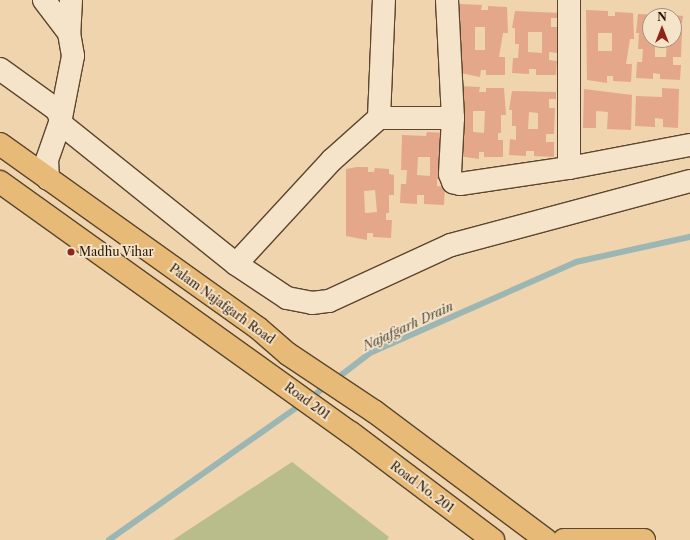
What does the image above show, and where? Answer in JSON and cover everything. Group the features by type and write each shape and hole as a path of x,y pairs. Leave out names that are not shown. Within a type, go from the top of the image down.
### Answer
{"main road":[{"name":"Palam Najafgarh Road","path":"0,144 258,328 288,354 376,412 546,540"},
{"name":"Road 201","path":"0,182 352,433"},
{"name":"Road No. 201","path":"352,433 493,540"},
{"path":"564,540 644,540"}],"street":[{"path":"44,0 69,32"},
{"path":"48,179 46,160 60,123 73,56 69,32 71,0"},
{"path":"379,118 384,0"},
{"path":"447,0 452,118 450,174 453,182 460,184 569,168 690,145"},
{"path":"569,0 569,168"},
{"path":"0,69 57,110 60,123 236,264 287,298 312,303 329,301 451,245 690,181"},
{"path":"236,264 332,160 379,118 452,118"}],"green space":[{"path":"292,462 389,537 387,540 173,540"}],"building":[{"path":"460,4 482,5 481,10 488,10 488,6 507,7 508,33 503,33 499,57 505,57 505,75 486,75 486,70 481,70 480,77 460,73","holes":["475,27 485,27 485,50 475,50"]},
{"path":"586,10 608,11 608,16 615,16 615,12 633,13 634,39 630,39 626,64 632,64 631,82 613,81 613,76 607,76 607,83 587,80","holes":["598,33 612,33 612,51 598,51"]},
{"path":"515,11 559,13 558,18 551,18 551,27 558,27 557,53 549,52 549,60 557,61 556,75 536,75 536,69 529,69 529,74 512,73 513,58 518,58 519,44 515,44 515,28 512,28","holes":["528,32 542,32 542,53 528,52"]},
{"path":"638,14 642,14 642,48 655,48 655,57 666,57 667,48 681,48 681,57 673,57 673,65 681,65 680,80 660,79 660,74 653,73 653,79 636,78 637,62 642,62 643,49 638,49 639,33 636,33"},
{"path":"458,86 480,87 479,92 486,92 486,88 504,88 506,115 501,115 501,133 498,133 498,140 503,140 503,157 484,157 484,152 479,152 479,159 458,156","holes":["473,111 485,111 484,133 473,132"]},
{"path":"662,88 679,89 678,128 663,127 663,119 655,118 655,127 635,126 636,96 662,97"},
{"path":"584,89 632,95 631,130 607,129 608,112 596,111 596,128 583,128"},
{"path":"512,91 556,92 556,99 549,99 549,108 555,108 554,134 546,134 546,142 554,142 554,157 534,156 534,151 526,151 526,156 509,155 510,139 516,140 516,126 512,126 512,110 509,110","holes":["529,112 538,113 538,129 528,129"]},
{"path":"427,132 447,133 446,144 440,144 439,153 446,153 445,179 437,179 437,186 445,187 444,205 424,204 424,195 417,195 417,204 400,203 401,184 406,184 407,170 401,170 402,135 426,136","holes":["418,157 430,157 430,176 417,175"]},
{"path":"368,167 368,172 374,172 375,168 389,169 389,174 394,175 394,195 389,195 389,213 386,213 386,220 392,220 391,238 373,237 373,233 367,233 367,240 346,236 346,169","holes":["375,190 377,212 365,213 364,191"]}],"waterway":[{"name":"Najafgarh Drain","path":"335,380 370,353 576,262 690,237"},
{"name":"Najafgarh Drain","path":"311,398 326,386"},
{"name":"Najafgarh Drain","path":"109,540 302,404"}],"place":[{"name":"Madhu Vihar","path":"71,252"}]}
